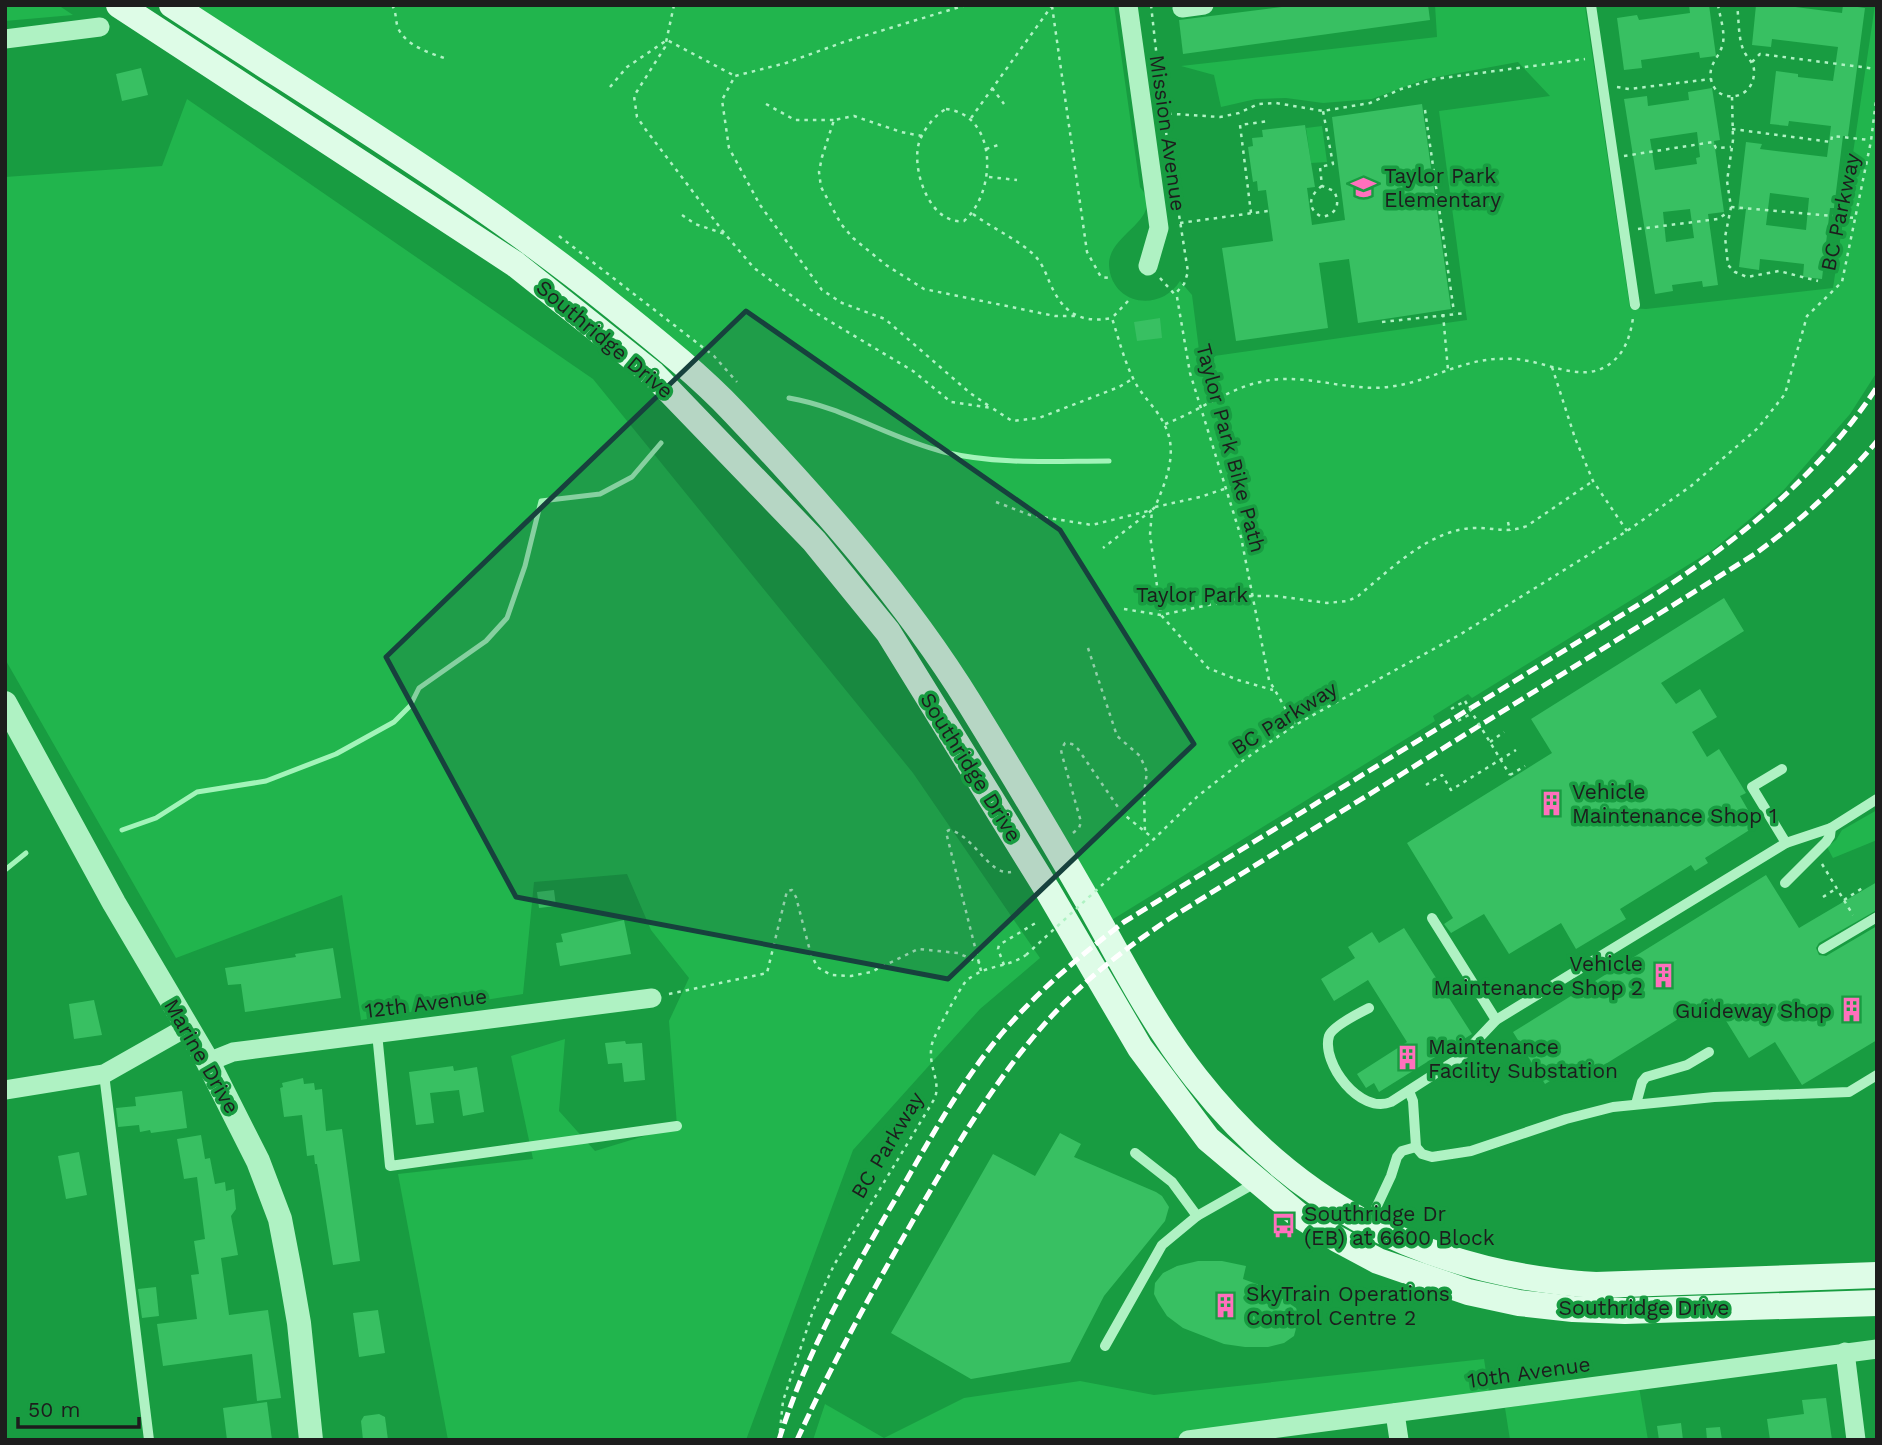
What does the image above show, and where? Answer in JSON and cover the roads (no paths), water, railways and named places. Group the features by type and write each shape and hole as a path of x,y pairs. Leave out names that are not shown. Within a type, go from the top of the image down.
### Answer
{"main road":[{"name":"Southridge Drive","path":"119,5 515,264 653,374 814,541 888,632 1048,891 1140,1048 1208,1139 1297,1214 1337,1240 1378,1261 1468,1292 1518,1303 1625,1311 1877,1303"},
{"name":"Southridge Drive","path":"172,5 454,189 553,257 639,327 728,406 822,507 933,648 1069,869 1155,1018 1194,1076 1233,1122 1300,1183 1367,1225 1403,1242 1489,1270 1552,1282 1596,1285 1877,1275"},
{"path":"1258,1182 1300,1183"}],"street":[{"name":"Mission Avenue","path":"1128,5 1159,228 1148,266"},
{"path":"1182,8 1204,5"},
{"path":"5,39 100,27"},
{"name":"Marine Drive","path":"5,703 120,915 208,1062 258,1161 280,1219 299,1323 311,1440"},
{"name":"12th Avenue","path":"208,1062 228,1053 652,998"},
{"path":"5,1090 104,1074 187,1027"},
{"name":"10th Avenue","path":"1188,1440 1877,1349"},
{"path":"1845,1352 1856,1440"},
{"path":"1395,1413 1399,1440"}],"lane":[{"path":"1591,5 1635,304"},
{"path":"1782,769 1752,787 1786,843"},
{"path":"1368,1008 1334,1029 1329,1034 1328,1041 1334,1065 1350,1090 1372,1104 1386,1104 1461,1057 1496,1020 1786,843 1831,828 1877,799"},
{"path":"1785,883 1826,842 1831,828"},
{"path":"1823,949 1877,917"},
{"path":"1432,918 1496,1020"},
{"path":"377,1032 390,1166 677,1126"},
{"path":"1636,1104 1646,1077 1687,1065 1709,1052"},
{"path":"104,1074 149,1440"},
{"path":"1409,1091 1413,1101 1416,1147 1422,1154 1432,1157 1464,1153 1566,1119 1636,1104 1714,1097 1849,1092 1877,1076"},
{"path":"1367,1225 1393,1172 1397,1157 1402,1151 1416,1147"},
{"path":"1135,1153 1172,1182 1197,1216"},
{"path":"1105,1346 1162,1245 1197,1216 1258,1182"}],"waterway":[{"path":"789,398 829,408 924,446 964,456 1026,461 1109,461"},
{"path":"122,830 156,818 197,792 266,781 336,754 394,722 410,706 419,688 486,641 507,618 525,566 541,501 600,494 632,477 661,443"},
{"path":"5,870 26,853"}],"railway":[{"path":"779,1440 800,1381 826,1324 927,1144 986,1053 1046,987 1124,922 1659,592 1722,548 1779,501 1831,448 1877,387"},
{"path":"797,1440 866,1304 981,1108 1020,1053 1077,990 1115,958 1169,919 1755,554 1819,501 1877,441"}],"place":[{"name":"Taylor Park Elementary","path":"1364,187"},
{"name":"Vehicle Maintenance Shop 1","path":"1552,803"},
{"name":"Vehicle Maintenance Shop 2","path":"1663,975"},
{"name":"Guideway Shop","path":"1852,1010"},
{"name":"Maintenance Facility Substation","path":"1408,1058"},
{"name":"Southridge Dr (EB) at 6600 Block","path":"1284,1225"},
{"name":"SkyTrain Operations Control Centre 2","path":"1226,1305"}],"park label":[{"name":"Taylor Park","path":"1192,594"}]}
